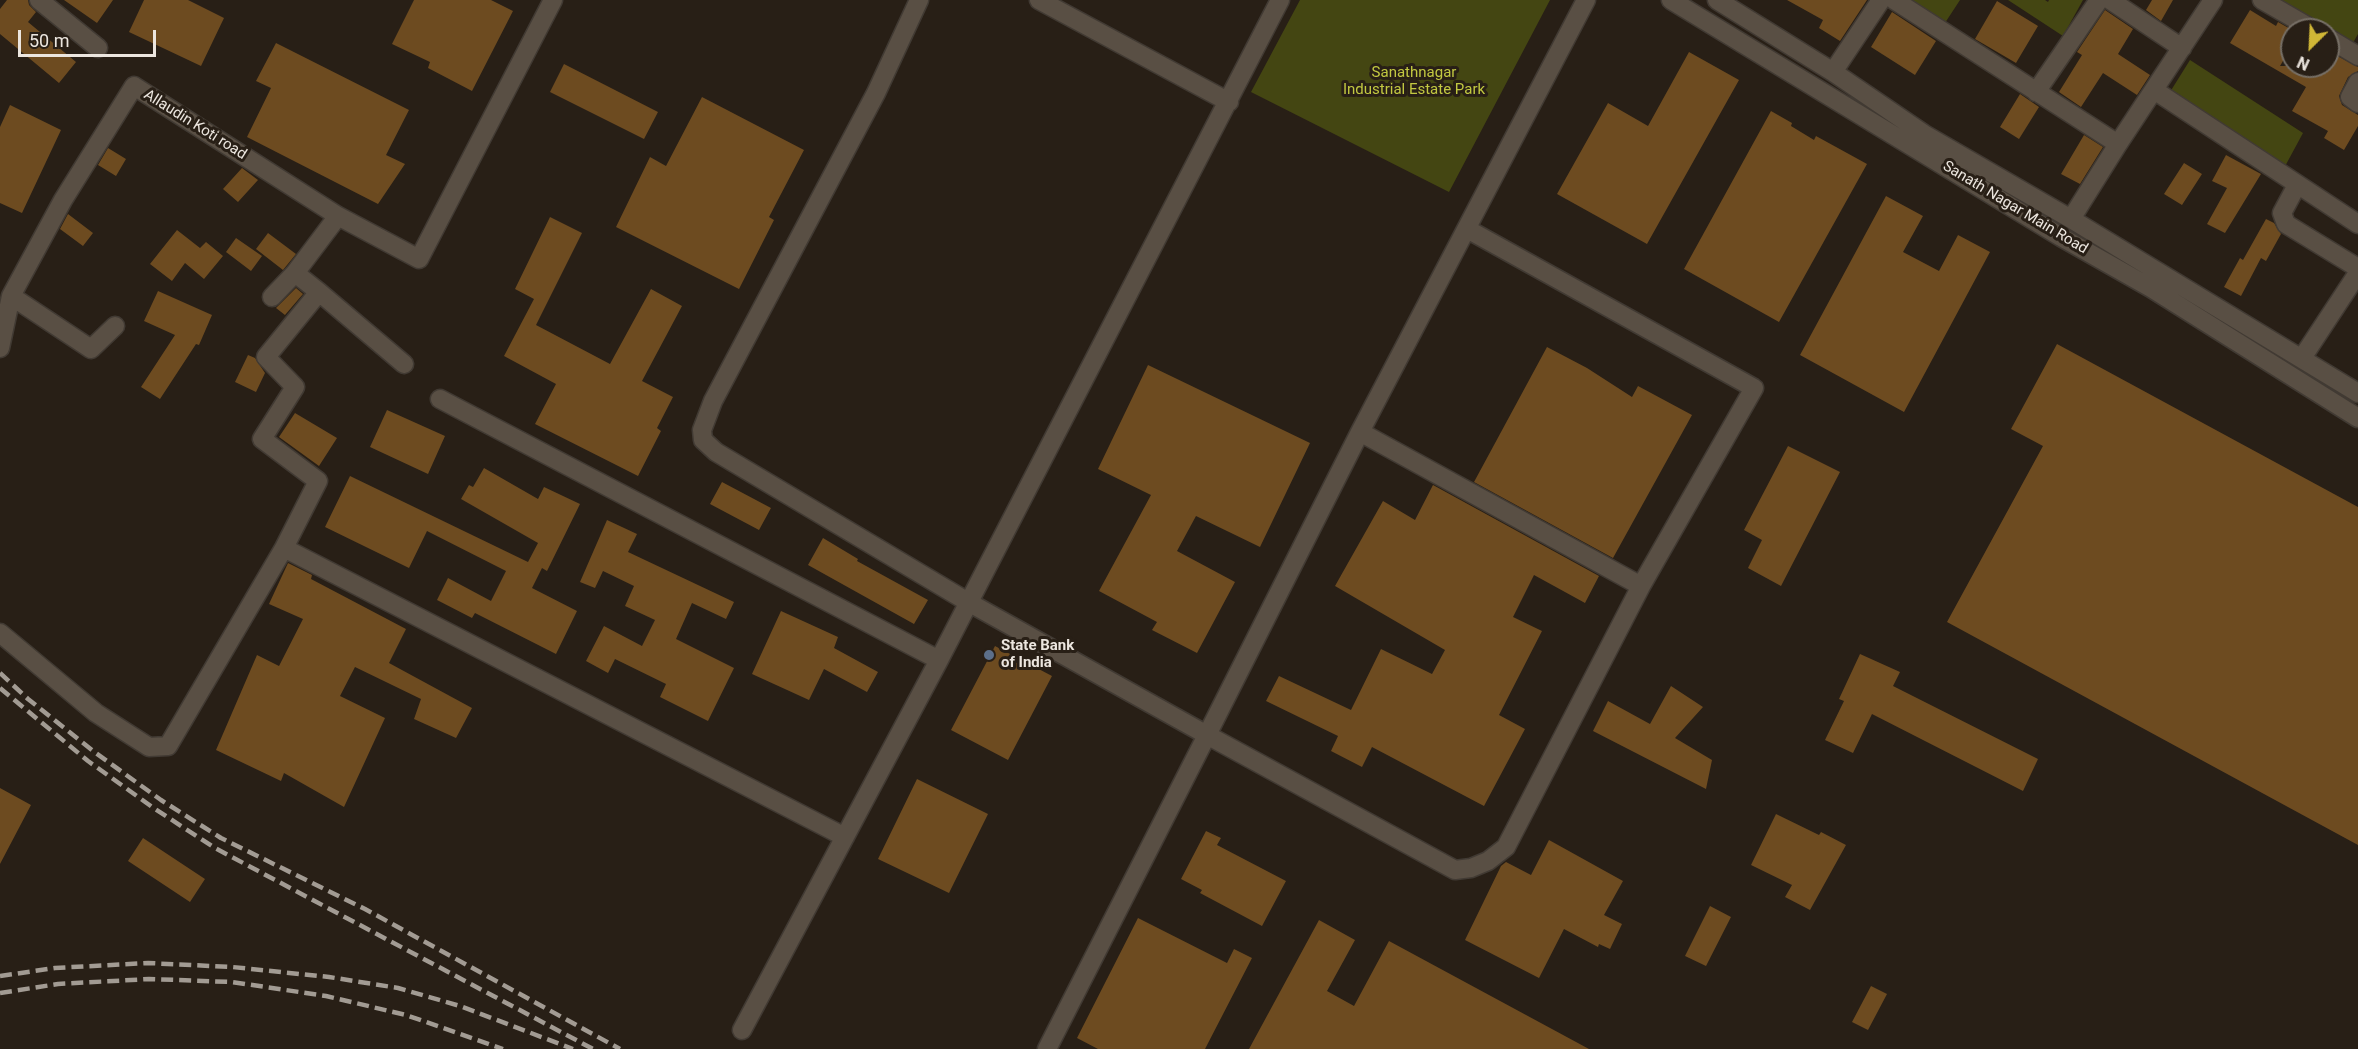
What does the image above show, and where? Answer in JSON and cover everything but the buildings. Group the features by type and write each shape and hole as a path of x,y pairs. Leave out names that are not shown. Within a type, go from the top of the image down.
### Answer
{"street":[{"path":"39,0 98,48"},
{"name":"Allaudin Koti road","path":"0,348 11,296 63,200 134,86 338,216 419,259 553,0"},
{"path":"919,0 876,93 713,401 702,430 703,440 716,452 968,602 1455,870 1471,868 1488,861 1506,847 1641,586 1754,388 1467,229"},
{"path":"1039,0 1229,102"},
{"path":"742,1030 939,660 1280,0"},
{"path":"1047,1049 1360,432 1586,0"},
{"name":"Sanath Nagar Main Road","path":"1671,0 2061,237 2151,288 2358,418"},
{"path":"1717,0 1833,72 1924,134 2071,219 2358,393"},
{"path":"1833,72 1881,0"},
{"path":"1894,0 2118,144"},
{"path":"2036,92 2099,0"},
{"path":"2110,0 2182,48"},
{"path":"2071,219 2213,0"},
{"path":"2262,0 2293,18"},
{"path":"2340,43 2357,51"},
{"path":"2358,82 2350,97 2358,103"},
{"path":"2154,90 2358,224"},
{"path":"2297,185 2282,213 2286,224 2358,268"},
{"path":"272,297 295,273 338,216"},
{"path":"295,273 404,364"},
{"path":"2302,358 2358,273"},
{"path":"0,633 96,713 148,747 168,746 284,548 318,481 262,439 295,387 266,357 319,292"},
{"path":"11,296 91,349 115,326"},
{"path":"440,399 939,660"},
{"path":"1360,432 1641,586"},
{"path":"284,548 845,837"}],"green space":[{"name":"Sanathnagar Industrial Estate Park","path":"1300,0 1550,0 1449,192 1251,92"},
{"path":"1904,0 1960,0 1943,26"},
{"path":"2008,0 2045,0 2048,2 2049,0 2083,0 2063,36"},
{"path":"2277,0 2358,0 2358,34 2350,48 2340,40 2340,18 2304,18"},
{"path":"2190,60 2303,133 2283,170 2165,100"}],"railway":[{"path":"0,673 28,699 93,751 161,800 221,838 365,909 620,1049"},
{"path":"0,688 88,761 215,848 593,1049"},
{"path":"0,976 55,968 148,963 232,967 329,977 398,988 460,1006 573,1049"},
{"path":"0,993 58,984 149,979 232,982 326,996 406,1015 503,1049"}],"place":[{"name":"State Bank of India","path":"989,655"}]}
